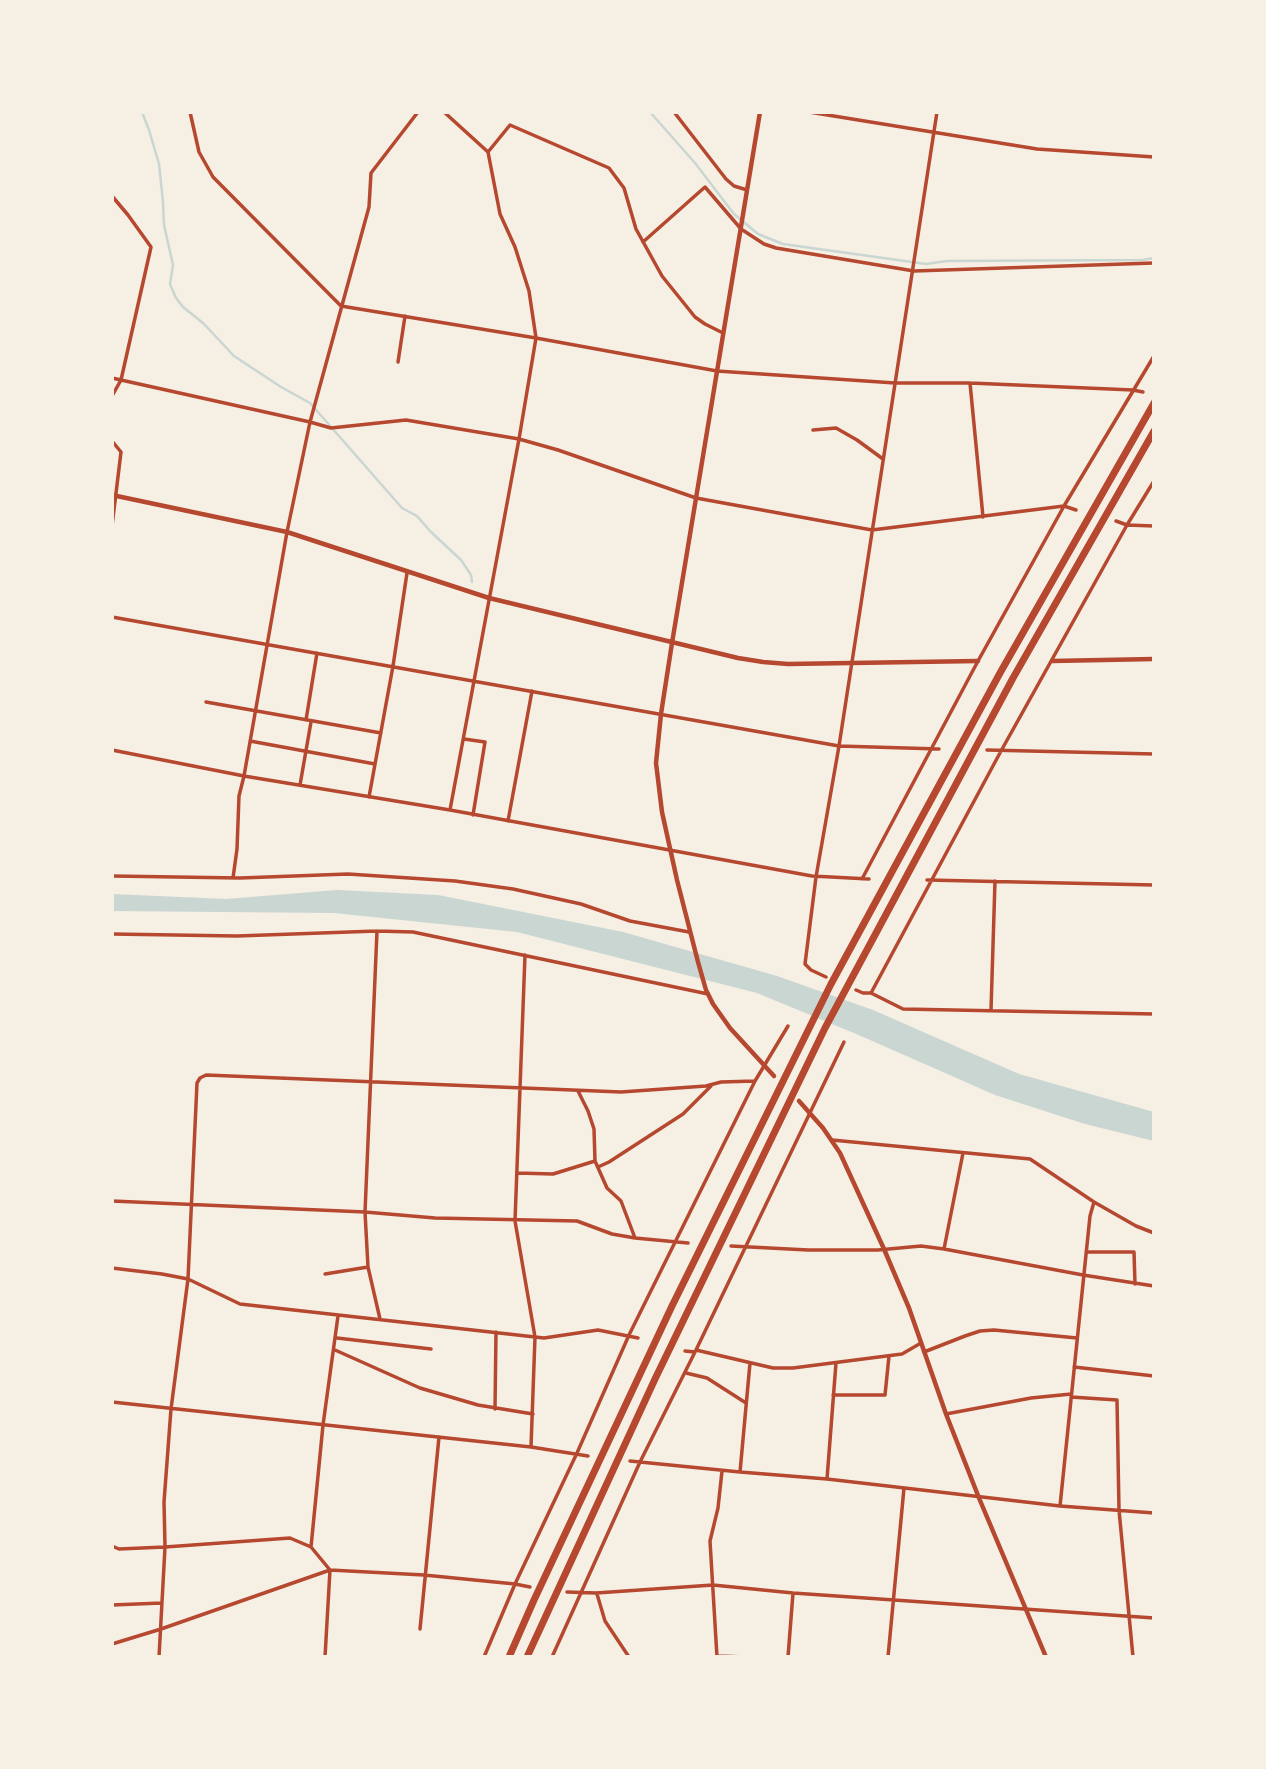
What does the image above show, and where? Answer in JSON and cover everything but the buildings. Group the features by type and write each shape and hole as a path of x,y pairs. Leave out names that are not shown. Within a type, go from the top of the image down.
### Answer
{"highway":[{"path":"509,1657 671,1306 831,984 1000,673 1154,403"},
{"path":"527,1657 654,1379 825,1028 1013,678 1154,431"}],"street":[{"path":"190,112 199,152 213,177 341,306 717,371 895,383 970,383 1143,392"},
{"path":"233,878 239,796 310,422 369,207 371,173 418,112"},
{"path":"444,112 488,152 500,214 516,247 529,290 536,338 450,810"},
{"path":"674,112 726,179 734,186 747,190"},
{"path":"760,112 672,643 656,763 662,812 690,934 707,992 730,1028 774,1076"},
{"path":"809,112 1037,149 1154,157"},
{"path":"825,977 805,964 816,877 839,746 937,112"},
{"path":"488,152 510,125 609,168 624,188 636,229 662,276 695,317 723,333"},
{"path":"643,242 705,187 741,229 764,244 776,248 914,271 1154,262"},
{"path":"112,196 151,247 121,380 112,396"},
{"path":"398,362 405,316"},
{"path":"862,879 930,749 1064,506 1154,356"},
{"path":"112,378 331,428 406,420 519,439 696,498 872,530 1064,506 1076,510"},
{"path":"970,383 983,517"},
{"path":"813,430 836,428 883,459"},
{"path":"112,441 121,452 112,526"},
{"path":"871,993 929,880 1154,481"},
{"path":"114,496 287,532 489,598 672,643 764,662 788,664 978,661"},
{"path":"1116,522 1154,526"},
{"path":"369,797 407,573"},
{"path":"112,617 839,746 939,749"},
{"path":"300,785 317,653"},
{"path":"1052,661 1154,659"},
{"path":"508,821 532,691"},
{"path":"206,702 381,733"},
{"path":"464,739 485,742 473,815"},
{"path":"250,741 375,764"},
{"path":"112,750 244,776 450,810 816,877 869,879"},
{"path":"987,750 1154,754"},
{"path":"112,876 233,878 348,874 455,881 513,889 581,904 630,920 690,934"},
{"path":"929,880 1154,886"},
{"path":"991,1010 995,881"},
{"path":"377,931 365,1212 368,1267 380,1320"},
{"path":"112,934 237,936 413,932 707,992"},
{"path":"525,955 515,1221 535,1337 531,1447"},
{"path":"856,990 871,993 903,1009 1154,1014"},
{"path":"484,1657 629,1335 755,1081 788,1026"},
{"path":"552,1657 640,1462 844,1042"},
{"path":"159,1657 165,1547 164,1502 188,1279 197,1083 200,1078 206,1075 621,1092 755,1081"},
{"path":"597,1167 683,1114 712,1084"},
{"path":"578,1091 594,1129 597,1167 607,1188 621,1201 635,1238"},
{"path":"799,1101 840,1153 884,1249 909,1308 979,1498 1046,1657"},
{"path":"832,1140 1030,1159 1094,1202 1154,1233"},
{"path":"944,1249 963,1153"},
{"path":"517,1172 553,1174 595,1161"},
{"path":"112,1200 435,1218 578,1221 612,1234 688,1243"},
{"path":"1060,1506 1083,1275 1094,1202"},
{"path":"731,1246 808,1250 921,1246 1154,1286"},
{"path":"1086,1252 1134,1252 1136,1284"},
{"path":"325,1274 368,1267"},
{"path":"112,1268 188,1279 240,1304 535,1337 553,1338 598,1330 638,1338"},
{"path":"312,1547 323,1425 338,1316"},
{"path":"925,1352 965,1336 994,1330 1077,1338"},
{"path":"495,1409 496,1332"},
{"path":"337,1338 430,1349"},
{"path":"685,1351 773,1368 793,1368 902,1354 921,1343"},
{"path":"335,1350 420,1388 495,1409 533,1414"},
{"path":"833,1395 885,1395 889,1356"},
{"path":"740,1472 750,1362"},
{"path":"827,1479 836,1363"},
{"path":"1074,1367 1154,1376"},
{"path":"685,1373 707,1378 746,1403"},
{"path":"946,1414 1031,1398 1071,1396 1117,1400 1119,1510 1133,1657"},
{"path":"112,1402 531,1447 588,1456"},
{"path":"420,1629 439,1437"},
{"path":"630,1461 827,1479 979,1498 1154,1513"},
{"path":"722,1471 718,1508 710,1541 717,1656 747,1657"},
{"path":"888,1657 904,1488"},
{"path":"112,1546 119,1549 165,1547 290,1538 312,1547 330,1570 325,1657"},
{"path":"112,1644 330,1570 424,1575 530,1587"},
{"path":"567,1592 596,1593 713,1584 793,1593 1154,1618"},
{"path":"596,1593 605,1621 629,1657"},
{"path":"788,1657 793,1593"},
{"path":"112,1605 162,1603"}],"shaded area":[{"path":"337,890 438,895 623,932 777,976 873,1010 1019,1074 1154,1112 1154,1141 1085,1124 995,1095 757,993 517,932 334,913 112,911 112,894 226,899"}],"waterway":[{"path":"142,112 159,164 164,225 173,265 170,284 176,298 234,356 310,403 402,508 417,516 461,560 471,575 472,582"},
{"path":"650,112 695,163 734,214 758,234 783,244 926,264 947,261 1154,258"}]}
